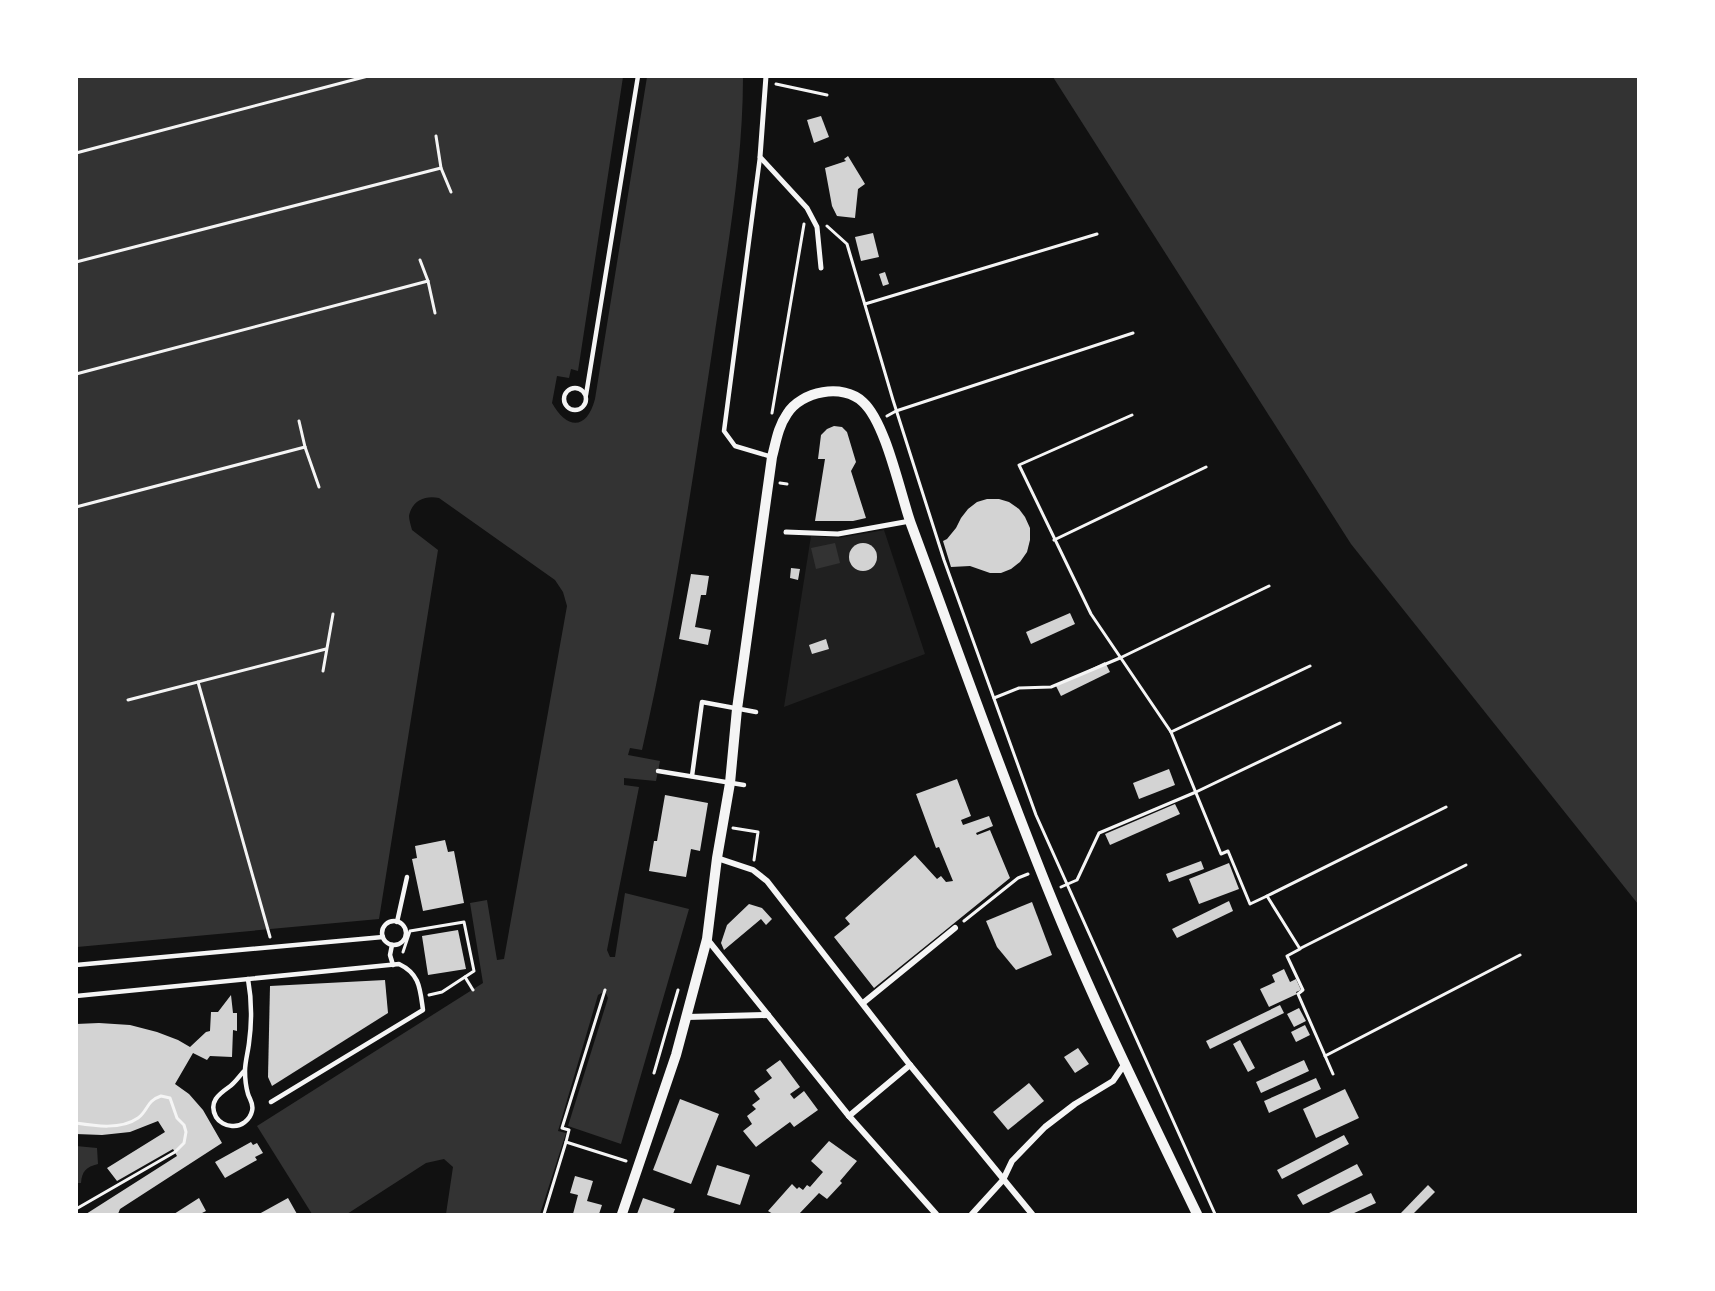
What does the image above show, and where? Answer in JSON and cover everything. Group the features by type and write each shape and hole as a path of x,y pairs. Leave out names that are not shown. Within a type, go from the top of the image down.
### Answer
{"street":[{"path":"765,79 760,157 807,208 817,227 821,268"},
{"path":"622,1215 640,1166 687,1017 707,939 717,858 730,783 737,709 772,457 787,413 796,403 811,395 831,390 862,400 871,411 881,432 910,521 1039,869 1124,1065 1197,1215"},
{"path":"786,532 838,534 910,521"},
{"path":"717,858 753,870 767,881 910,1065 1032,1215"},
{"path":"863,1003 955,928"},
{"path":"707,939 849,1116 936,1215"},
{"path":"687,1017 768,1015"},
{"path":"849,1116 910,1065"},
{"path":"972,1215 1003,1180 1012,1161 1045,1127 1113,1081 1124,1065"}],"lane":[{"path":"586,395 581,390 570,389 565,394 565,404 570,409 581,408 586,403 638,76"},
{"path":"760,157 724,431 735,446 772,457"},
{"path":"692,776 702,702 756,712"},
{"path":"658,771 744,785"},
{"path":"397,922 407,877"},
{"path":"397,922 405,930 405,938 392,945 382,937 382,930 386,924 397,922"},
{"path":"76,965 382,937"},
{"path":"392,945 390,955 393,965"},
{"path":"76,996 399,964 412,970 420,988 423,1010 271,1102"},
{"path":"245,1070 230,1087 216,1098 214,1107 216,1116 223,1123 232,1126 241,1125 249,1119 253,1110 245,1070 252,1025 252,1001 248,979"}],"path":[{"path":"76,153 368,76"},
{"path":"765,79 827,95"},
{"path":"436,136 441,168 451,192"},
{"path":"76,262 441,168"},
{"path":"807,208 847,244 896,411 944,560 1036,815 1215,1215"},
{"path":"771,417 807,208"},
{"path":"865,304 1097,234"},
{"path":"420,260 428,281 435,314"},
{"path":"76,374 428,281"},
{"path":"896,411 1133,333"},
{"path":"1132,415 1020,465 1091,614 1171,732 1221,854 1228,850 1250,904 1446,807"},
{"path":"299,421 319,487"},
{"path":"76,507 305,447"},
{"path":"1054,540 1206,467"},
{"path":"978,704 1019,688 1051,687 1120,658 1269,586"},
{"path":"323,671 333,614"},
{"path":"128,700 326,649"},
{"path":"1171,732 1310,666"},
{"path":"198,682 273,947"},
{"path":"1067,885 1077,880 1099,833 1196,792 1340,723"},
{"path":"753,870 758,832"},
{"path":"1334,1074 1298,994 1303,990 1287,957 1466,865"},
{"path":"955,928 1018,878 1039,869"},
{"path":"1267,896 1300,949"},
{"path":"390,955 402,954 410,931 464,922 474,972 442,992 421,997"},
{"path":"1325,1056 1520,955"},
{"path":"465,977 473,990"},
{"path":"651,1084 680,983"},
{"path":"544,1215 569,1130 562,1128 564,1115 605,990"},
{"path":"76,1123 110,1126 129,1122 139,1118 148,1103 161,1096 170,1098 177,1118 184,1125 186,1132 184,1143 175,1152 76,1209"},
{"path":"566,1142 640,1166"}],"shaded area":[{"path":"77,77 623,77 578,371 571,369 569,378 557,376 552,403 564,418 576,423 587,416 595,399 647,77 743,77 740,146 732,215 681,552 642,750 630,748 628,755 660,761 656,781 624,778 624,785 639,787 607,950 610,957 615,957 625,893 689,909 621,1144 568,1126 608,998 605,991 598,995 558,1131 566,1133 540,1214 446,1214 453,1167 444,1159 426,1163 347,1214 312,1214 257,1126 483,983 470,903 487,900 497,960 504,959 567,606 563,592 555,580 439,498 429,497 416,502 409,516 412,530 438,550 379,919 77,947"},
{"path":"1053,77 1638,77 1638,904 1351,544"},
{"path":"884,530 925,654 784,707 811,536 839,538"},
{"path":"835,543 840,563 816,569 811,548"},
{"path":"76,1146 97,1148 98,1164 85,1170 81,1183 77,1183"}],"building":[{"path":"821,116 829,137 814,143 807,120"},
{"path":"848,156 865,184 858,189 855,218 837,216 832,206 825,168 846,161 844,159"},
{"path":"873,233 879,257 861,261 855,237"},
{"path":"885,272 889,284 883,286 879,274"},
{"path":"834,426 842,427 847,432 856,462 851,471 866,518 853,521 815,521 825,459 818,459 821,435"},
{"path":"987,499 1009,502 1019,509 1030,528 1027,552 1020,562 1001,573 990,573 970,566 951,567 943,541 956,528 968,509 977,502"},
{"path":"863,543 873,547 877,557 873,567 863,571 853,567 849,557 853,547"},
{"path":"791,568 800,569 798,580 790,578"},
{"path":"691,574 709,576 706,595 701,595 695,627 711,630 708,645 679,639"},
{"path":"1070,613 1075,624 1031,644 1026,632"},
{"path":"826,639 829,649 812,654 809,645"},
{"path":"1105,662 1110,672 1061,696 1056,686"},
{"path":"1169,769 1175,785 1139,799 1133,783"},
{"path":"957,779 971,816 961,820 963,825 989,816 993,826 976,833 977,835 990,830 1010,878 874,988 834,937 850,924 845,918 915,855 937,879 941,876 946,882 953,881 939,847 936,848 916,794"},
{"path":"665,795 708,803 700,851 691,849 686,877 649,871"},
{"path":"1175,804 1180,814 1110,845 1105,834"},
{"path":"445,840 448,852 454,851 464,903 423,911 412,859 417,858 415,846"},
{"path":"1201,861 1204,869 1169,882 1166,874"},
{"path":"1229,863 1239,889 1199,904 1189,879"},
{"path":"1229,901 1233,911 1177,938 1172,929"},
{"path":"1032,902 1052,955 1016,970 997,947 986,921"},
{"path":"749,904 762,908 772,919 766,925 761,919 724,950 721,943 727,925"},
{"path":"458,930 466,969 428,975 422,936"},
{"path":"1284,969 1290,982 1296,979 1301,990 1269,1007 1260,989 1275,982 1272,975"},
{"path":"385,980 388,1013 272,1086 268,1077 270,986"},
{"path":"231,995 233,1013 237,1013 237,1031 233,1030 232,1057 210,1056 207,1060 193,1053 175,1084 189,1094 203,1110 222,1143 120,1209 118,1214 86,1214 177,1156 173,1149 117,1181 107,1168 165,1132 158,1121 130,1132 102,1135 76,1134 76,1024 130,1025 157,1032 190,1047 210,1031 211,1012 218,1012"},
{"path":"1280,1005 1284,1013 1210,1049 1206,1041"},
{"path":"1299,1008 1306,1021 1294,1027 1287,1014"},
{"path":"1305,1025 1310,1035 1296,1042 1291,1032"},
{"path":"1240,1040 1255,1068 1248,1072 1233,1044"},
{"path":"1078,1048 1089,1064 1075,1073 1064,1057"},
{"path":"780,1060 800,1087 790,1094 794,1099 804,1091 818,1110 794,1127 790,1122 756,1147 743,1131 752,1124 747,1116 756,1109 752,1105 760,1099 754,1091 772,1078 766,1070"},
{"path":"1304,1060 1309,1071 1261,1093 1256,1082"},
{"path":"1316,1078 1321,1089 1269,1113 1264,1101"},
{"path":"1029,1083 1044,1101 1008,1130 993,1112"},
{"path":"1345,1089 1359,1118 1316,1138 1303,1109"},
{"path":"680,1099 719,1114 691,1184 653,1170"},
{"path":"1344,1135 1349,1144 1282,1179 1277,1170"},
{"path":"829,1141 857,1161 840,1181 842,1183 827,1199 819,1193 799,1214 773,1214 768,1211 792,1184 797,1189 799,1187 803,1190 807,1185 810,1187 823,1172 811,1161"},
{"path":"251,1142 253,1145 257,1143 263,1153 255,1157 257,1160 225,1178 215,1162"},
{"path":"1357,1164 1363,1175 1303,1205 1297,1195"},
{"path":"717,1165 750,1175 740,1205 707,1195"},
{"path":"575,1176 593,1181 587,1201 602,1205 599,1214 573,1214 578,1195 570,1193"},
{"path":"1428,1185 1435,1192 1413,1214 1400,1214"},
{"path":"1371,1193 1376,1203 1352,1214 1327,1214"},
{"path":"199,1198 206,1211 200,1214 174,1214"},
{"path":"288,1198 297,1214 259,1214"},
{"path":"643,1198 675,1209 673,1214 637,1214"}]}
